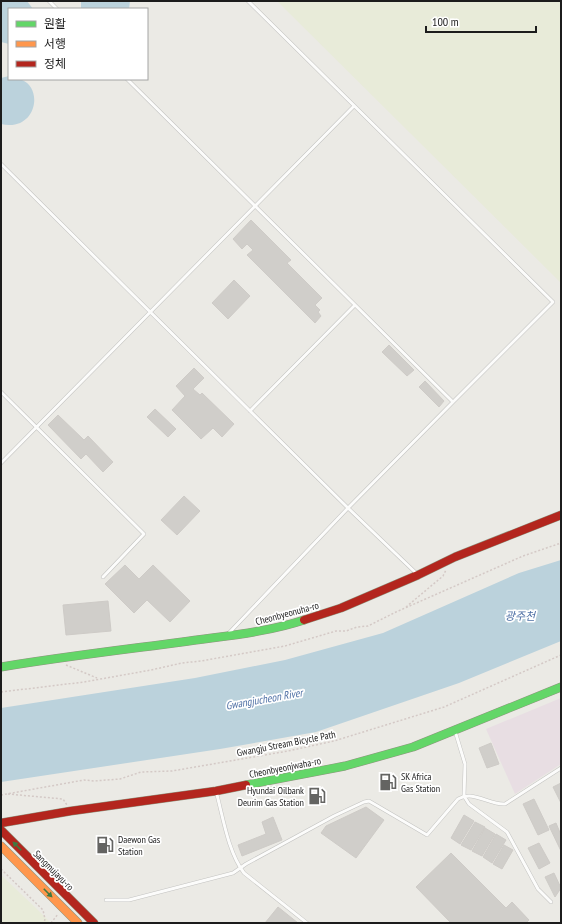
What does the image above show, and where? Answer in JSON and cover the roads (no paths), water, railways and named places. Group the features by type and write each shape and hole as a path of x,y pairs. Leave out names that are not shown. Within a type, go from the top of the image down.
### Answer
{"street":[{"name":"Cheonbyeonuha-ro","path":"1,667 50,659 226,636 289,624 342,608 455,557 561,515"},
{"name":"Cheonbyeonjwaha-ro","path":"1,823 71,811 216,791 345,766 413,747 561,687"},
{"name":"Sangmujayu-ro","path":"1,830 94,923"},
{"name":"Sangmujayu-ro","path":"1,846 78,923"}],"lane":[{"path":"226,636 348,508 553,302 248,1"},
{"path":"128,80 453,402"},
{"path":"1,463 354,106"},
{"path":"1,164 348,508 418,575"},
{"path":"250,411 355,305"},
{"path":"1,392 144,534 103,576"},
{"path":"455,730 465,764 464,796 470,804 507,832 538,888 551,902"},
{"path":"106,900 129,900 233,873 246,864 334,816 364,802 369,801 428,835 458,799 464,796 472,796 499,804 504,804 561,768"},
{"path":"216,791 234,856 240,868 244,873 307,923"}],"water":[{"path":"1,1 27,1 32,8 8,8 8,44 1,42"},
{"path":"81,1 130,1 129,8 81,8"},
{"path":"8,76 8,80 22,80 29,85 33,92 33,108 29,116 22,122 13,125 1,124 1,78"},
{"name":"광주천","path":"561,560 561,641 459,683 316,732 220,749 1,782 1,708 195,678 285,660 383,633 519,573"}],"place":[{"name":"SK Africa Gas Station","path":"388,782"},
{"name":"Hyundai Oilbank Deurim Gas Station","path":"317,796"},
{"name":"Daewon Gas Station","path":"105,845"}],"water label":[{"name":"Gwangjucheon River","path":"264,699"}]}
